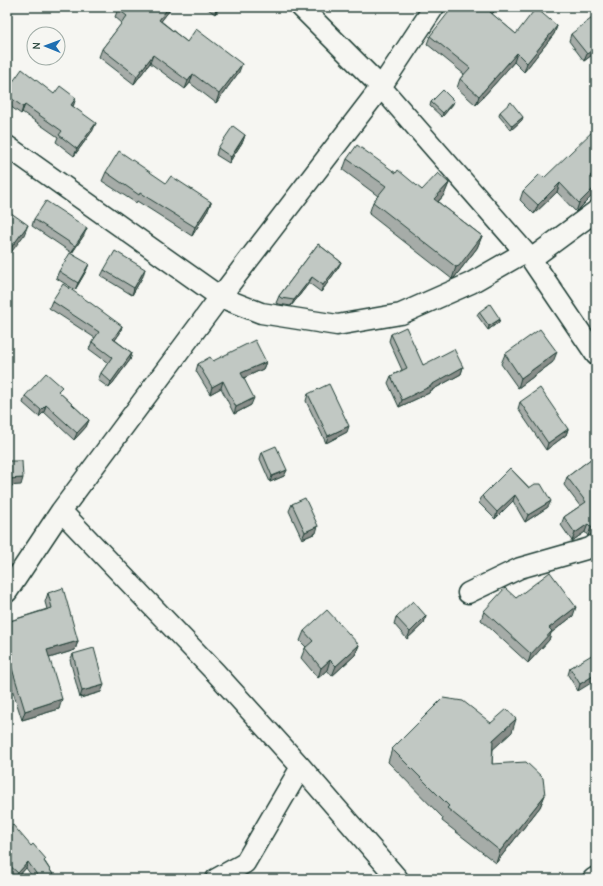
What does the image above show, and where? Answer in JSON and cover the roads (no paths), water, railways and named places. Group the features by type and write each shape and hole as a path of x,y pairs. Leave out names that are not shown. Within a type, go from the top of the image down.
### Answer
{"street":[{"path":"301,7 381,87 528,256 596,355"},
{"path":"7,592 61,511 220,297 381,87 434,7"},
{"path":"7,146 220,297 261,313 337,324 401,314 528,256 596,211"},
{"path":"61,511 216,673 301,767 398,879"},
{"path":"468,593 520,568 590,548 596,544"},
{"path":"216,879 245,863 301,767"}]}
